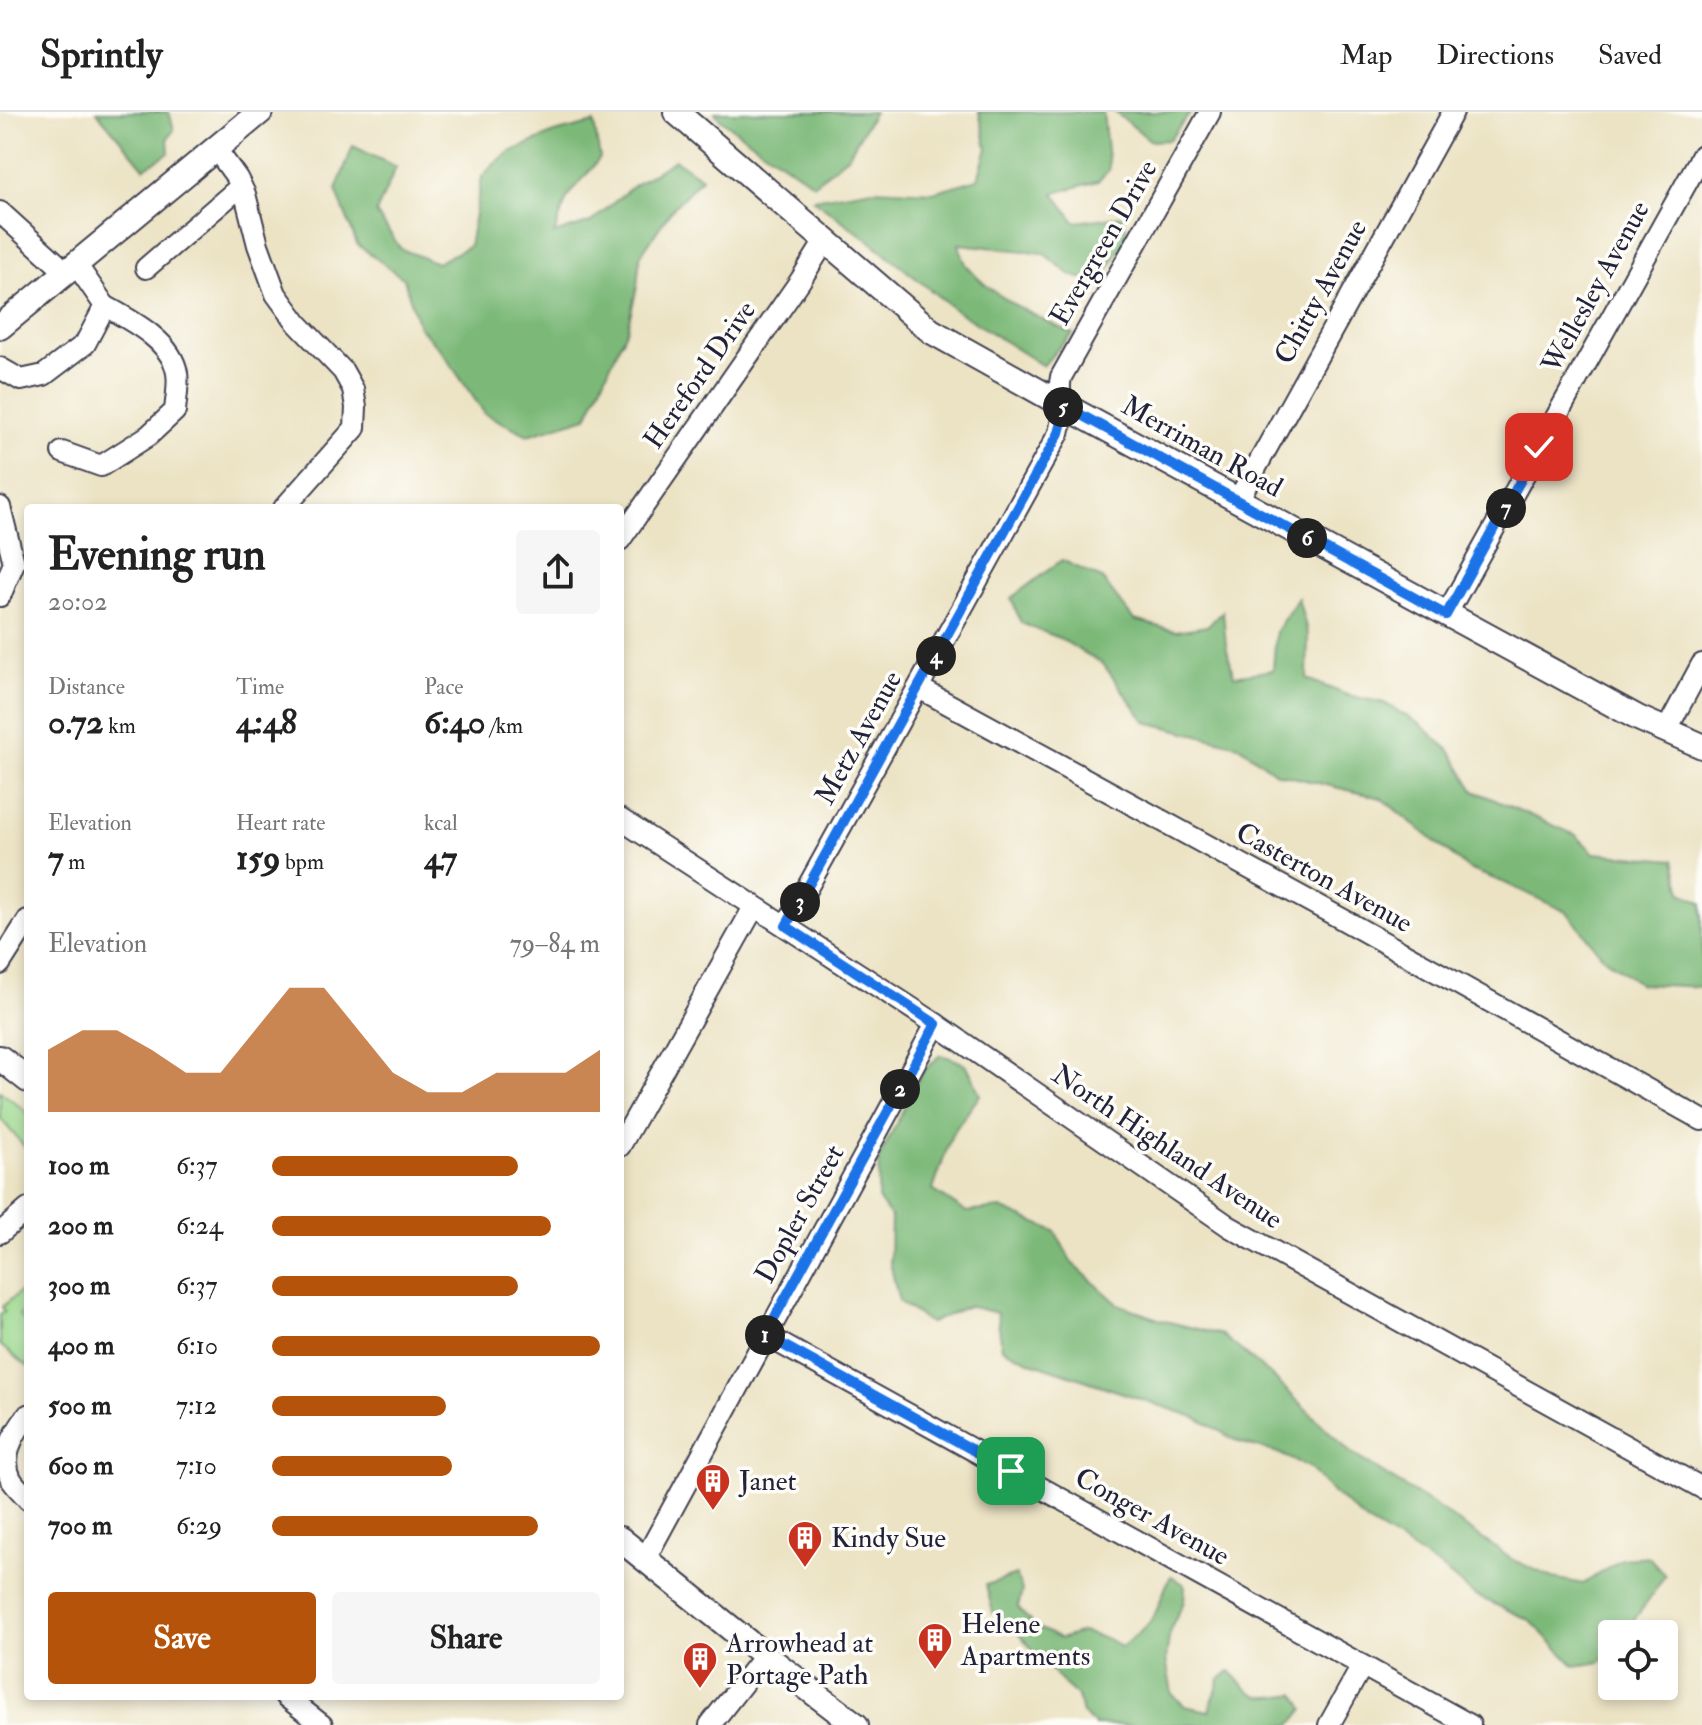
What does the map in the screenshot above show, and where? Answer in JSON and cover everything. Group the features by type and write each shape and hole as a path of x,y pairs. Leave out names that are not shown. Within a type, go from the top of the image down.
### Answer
{"main road":[{"path":"0,327 260,112"},
{"name":"Merriman Road","path":"676,112 931,331 1446,615 1638,718 1702,746"},
{"path":"0,1058 24,1077"},
{"path":"624,1542 856,1725"}],"street":[{"name":"Evergreen Drive","path":"1063,405 1058,392 1061,377 1210,112"},
{"name":"Chitty Avenue","path":"1238,500 1453,112"},
{"path":"216,149 241,186 276,294 298,324 343,371 353,389 355,428 288,504"},
{"name":"Wellesley Avenue","path":"1446,615 1702,155"},
{"path":"146,268 241,186"},
{"path":"0,212 71,268 105,306 138,325 165,346 177,372 175,411 148,436 101,466 62,452"},
{"name":"Hereford Drive","path":"624,534 825,241"},
{"path":"0,368 21,380 44,375 85,344 105,306"},
{"name":"Metz Avenue","path":"786,926 1059,433 1063,405"},
{"path":"0,507 14,563 0,596"},
{"path":"1666,731 1702,664"},
{"name":"Casterton Avenue","path":"919,688 1702,1120"},
{"name":"North Highland Avenue","path":"624,822 936,1024 1248,1238 1702,1488"},
{"path":"624,1139 754,907"},
{"path":"0,964 24,926"},
{"name":"Dopler Street","path":"645,1559 936,1024"},
{"path":"0,1233 24,1212"},
{"name":"Conger Avenue","path":"765,1335 1470,1725"},
{"path":"24,1420 14,1433 5,1463 11,1479 24,1494"},
{"path":"710,1725 765,1655"},
{"path":"1329,1725 1362,1666"},
{"path":"290,1700 322,1725"}],"green space":[{"path":"97,112 169,112 174,130 168,138 169,153 144,168"},
{"path":"715,112 874,112 848,156 814,184 720,119"},
{"path":"979,112 1103,112 1109,170 1098,181 1054,193 1075,222 1122,216 1128,235 1100,284 1071,275 1043,253 959,244 966,265 990,288 1017,306 1073,334 1043,366 954,309 813,199 873,189 933,192 978,179 987,148"},
{"path":"1115,112 1191,112 1169,140 1151,141"},
{"path":"594,123 600,158 567,198 554,234 591,222 633,186 675,160 702,178 672,209 640,256 637,287 627,329 587,417 528,435 485,414 440,349 419,327 404,279 357,244 336,190 353,146 396,167 376,213 401,249 437,263 469,246 482,177 493,165 508,153 554,133"},
{"path":"1062,560 1102,579 1134,620 1176,631 1207,626 1223,611 1226,646 1234,676 1273,670 1276,631 1298,598 1308,635 1307,679 1347,695 1384,703 1420,724 1451,752 1474,791 1576,835 1594,853 1674,860 1682,892 1702,903 1702,987 1640,984 1603,957 1567,912 1469,869 1381,798 1276,773 1238,745 1146,722 1103,664 1059,638 1021,623 1011,598"},
{"path":"940,1055 957,1060 967,1068 980,1095 952,1134 933,1190 966,1212 1001,1208 1055,1231 1072,1263 1118,1304 1161,1320 1222,1335 1272,1376 1351,1453 1513,1560 1553,1578 1583,1584 1622,1559 1649,1557 1665,1575 1649,1600 1634,1620 1598,1620 1598,1662 1575,1666 1530,1620 1474,1595 1444,1570 1367,1522 1310,1468 1278,1453 1239,1442 1197,1418 1031,1362 1002,1348 997,1313 968,1306 930,1323 899,1302 890,1262 891,1217 878,1199 879,1158 921,1074"},
{"path":"0,1091 24,1110 24,1146 0,1118"},
{"path":"24,1288 24,1310 19,1316 24,1320 24,1364 0,1345 0,1315 5,1311 2,1307"},
{"path":"1016,1575 1022,1590 1018,1608 1033,1625 1060,1639 1082,1632 1108,1639 1121,1647 1152,1619 1171,1576 1185,1585 1184,1602 1170,1630 1166,1659 1172,1694 1185,1706 1209,1711 1220,1679 1230,1671 1258,1696 1296,1694 1304,1709 1291,1725 1095,1725 1082,1714 1078,1696 1014,1629 993,1613 986,1585"}],"place":[{"name":"Janet","path":"713,1512"},
{"name":"Kindy Sue","path":"805,1569"},
{"name":"Helene Apartments","path":"935,1671"},
{"name":"Arrowhead at Portage Path","path":"700,1690"}],"route":[{"path":"1011,1471 765,1335 936,1024 786,926 1059,433 1063,405 1446,615 1539,447"}]}
